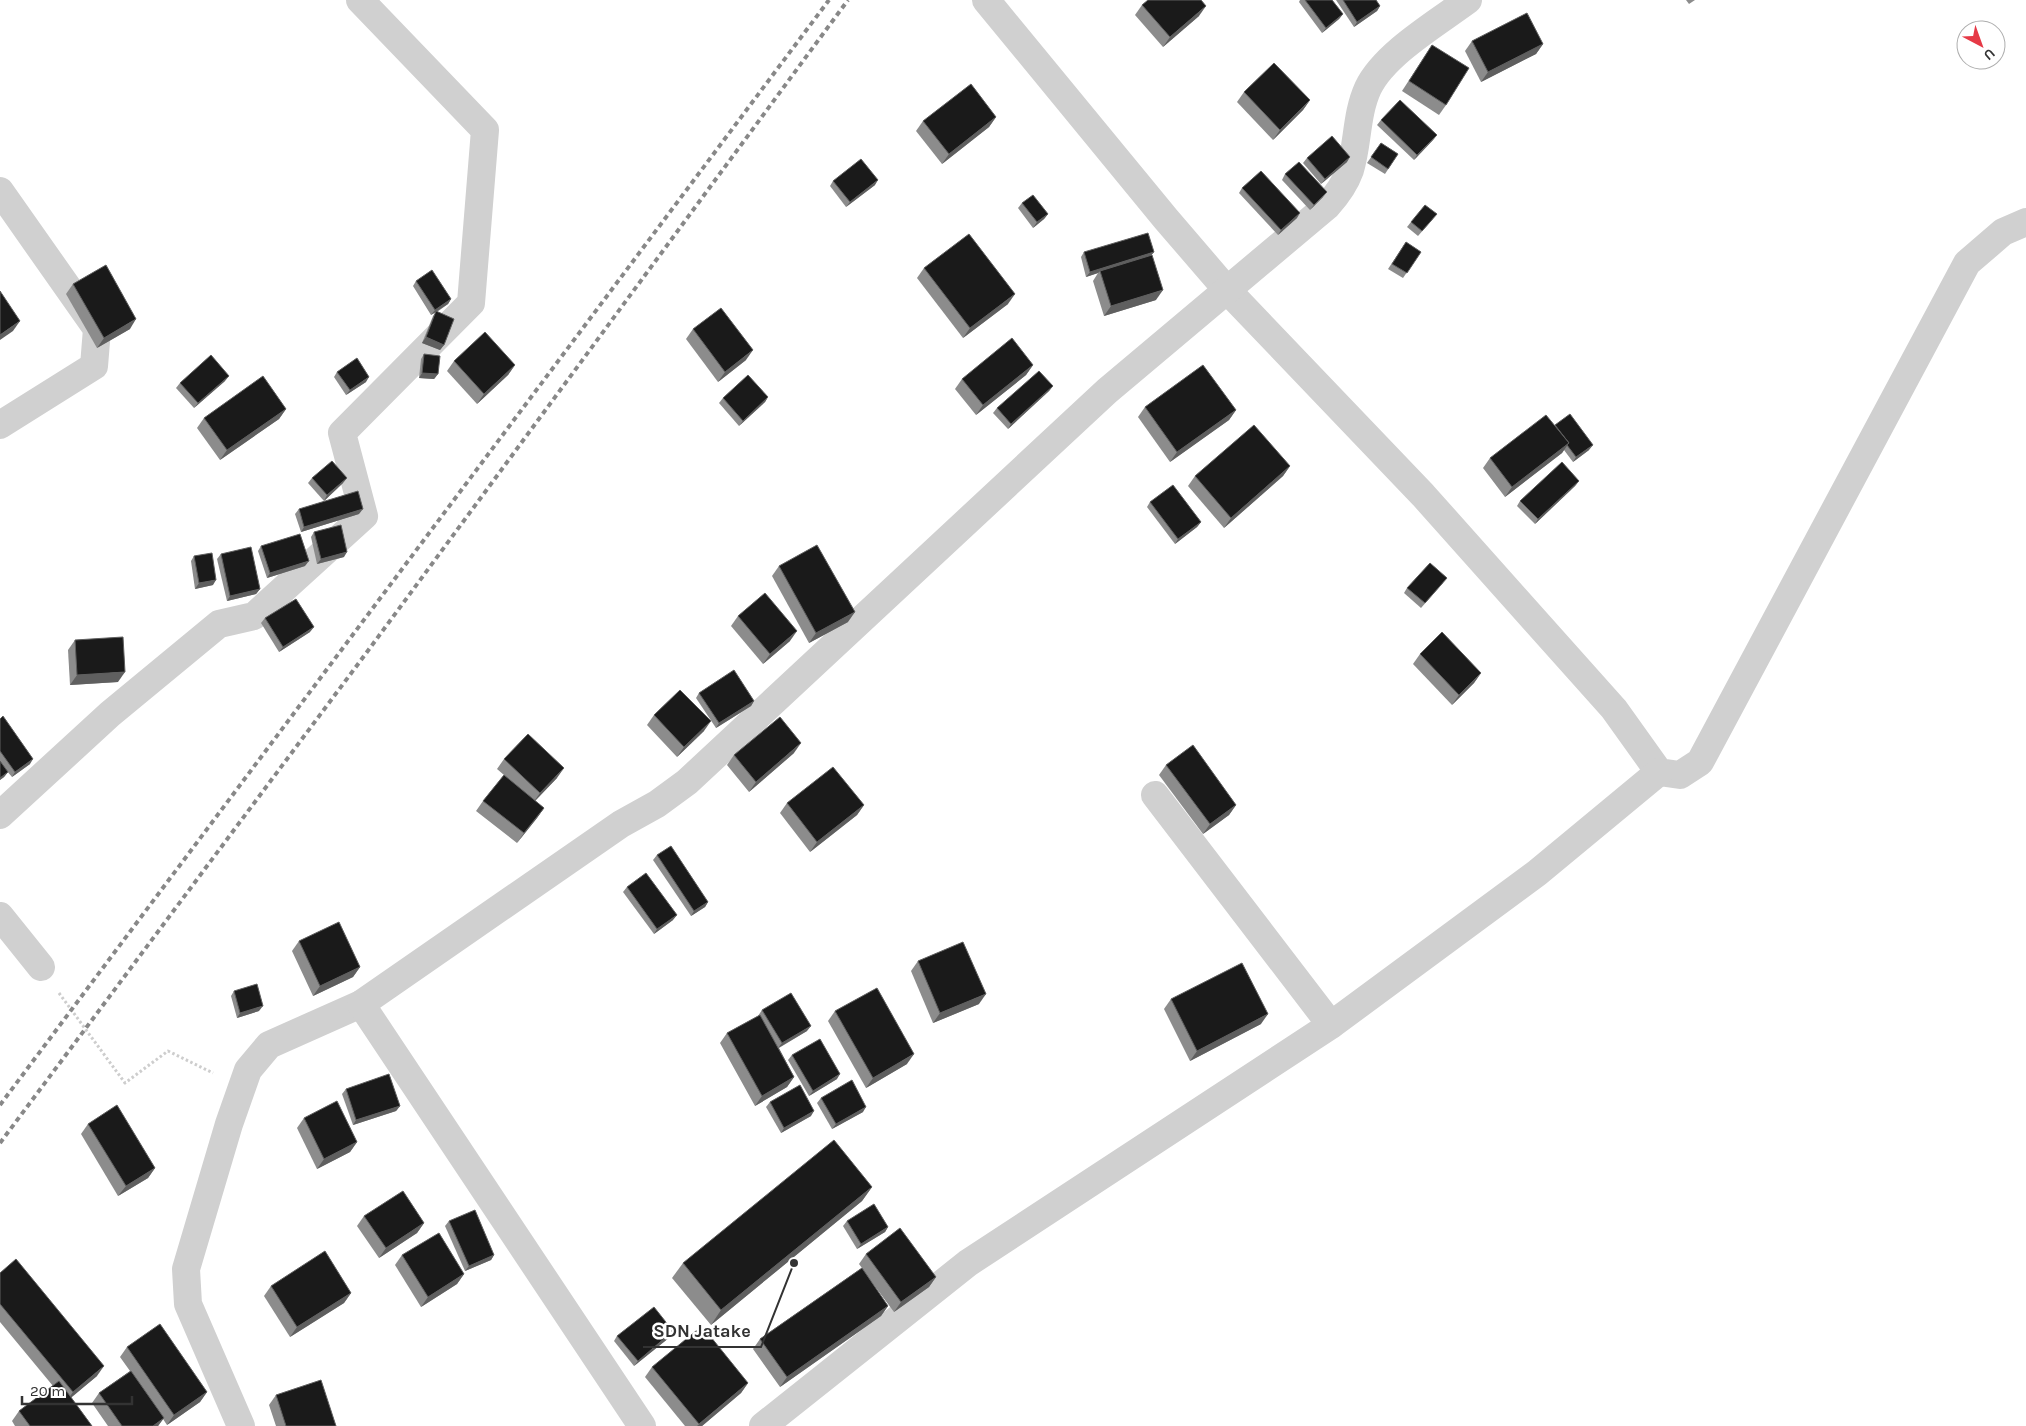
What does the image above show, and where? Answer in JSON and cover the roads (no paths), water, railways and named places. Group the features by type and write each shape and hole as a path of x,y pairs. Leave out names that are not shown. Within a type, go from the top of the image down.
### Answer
{"street":[{"path":"0,815 110,714 219,624 254,616 364,516 342,433 471,304 485,130 360,0"},
{"path":"986,0 1166,220 1227,290 1429,503 1614,709 1659,772 1680,775 1700,762 1967,263 2004,232 2026,222"},
{"path":"241,1426 188,1304 186,1269 229,1124 248,1070 269,1045 361,1004 621,824 657,804 687,782 1107,391 1328,206 1341,189 1350,171 1363,102 1367,90 1380,68 1389,59 1468,0"},
{"path":"0,191 97,329 94,366 0,425"},
{"path":"762,1426 968,1263 1332,1025 1537,873 1659,772"},
{"path":"1155,795 1332,1025"},
{"path":"0,916 42,967"},
{"path":"361,1004 642,1426"}],"railway":[{"path":"0,1105 829,0"},
{"path":"0,1143 367,652 848,0"}],"place":[{"name":"SDN Jatake","path":"794,1263"}]}
